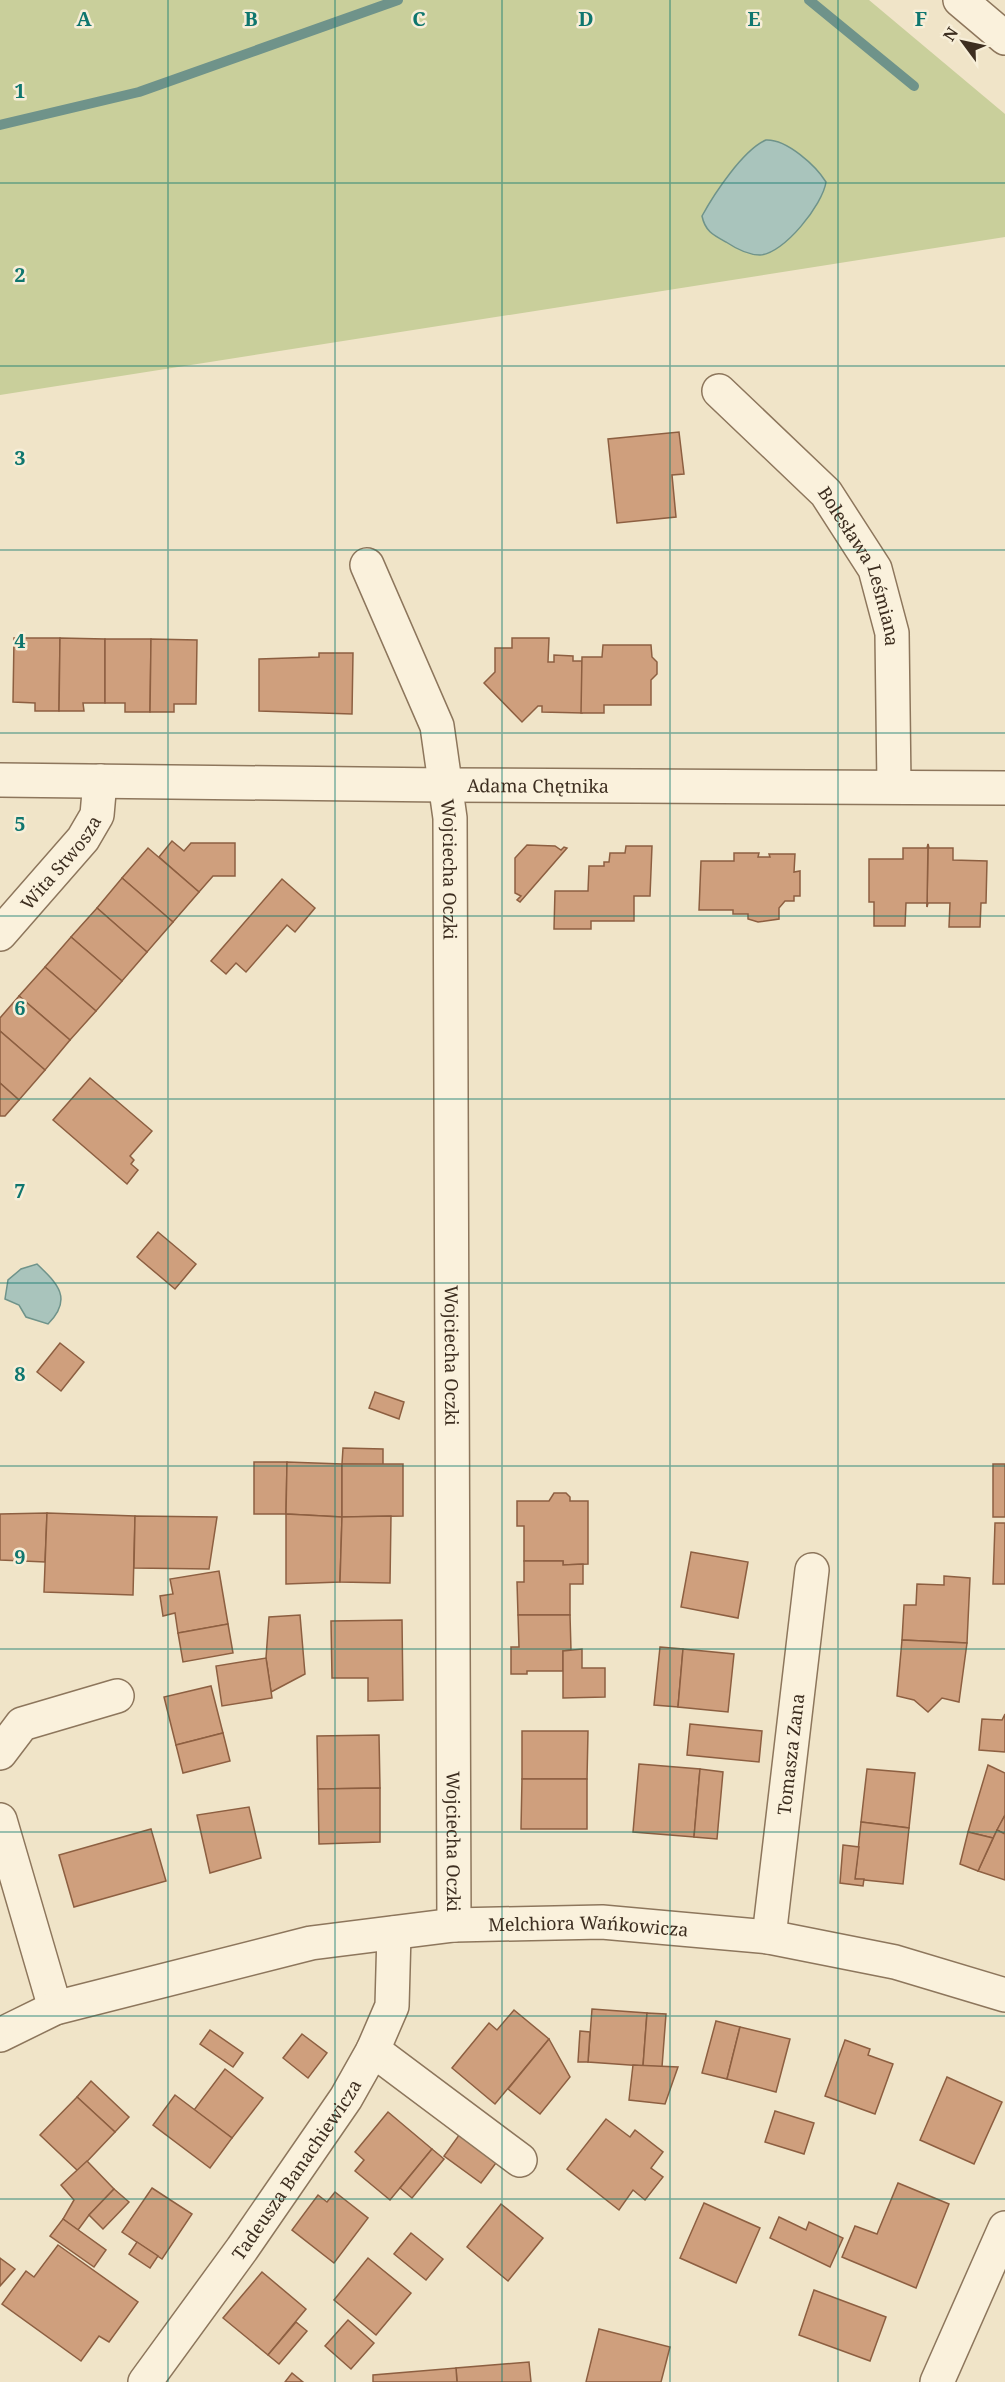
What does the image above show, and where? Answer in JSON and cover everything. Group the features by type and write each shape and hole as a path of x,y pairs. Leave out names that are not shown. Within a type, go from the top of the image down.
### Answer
{"street":[{"path":"960,0 1005,38"},
{"name":"Bolesława Leśmiana","path":"719,391 826,493 875,569 892,633 894,786"},
{"name":"Wojciecha Oczki","path":"367,565 437,726 450,818 454,1925"},
{"name":"Adama Chętnika","path":"0,780 1005,788"},
{"name":"Wita Stwosza","path":"0,934 83,839 97,814 100,781"},
{"name":"Tomasza Zana","path":"769,1937 812,1570"},
{"path":"0,1753 22,1724 117,1696"},
{"path":"0,1820 55,2008"},
{"name":"Melchiora Wańkowicza","path":"0,2035 55,2008 311,1943 454,1925 602,1922 769,1937 895,1962 1005,1995"},
{"name":"Tadeusza Banachiewicza","path":"145,2382 242,2249 346,2098 373,2050 392,2006 394,1933"},
{"path":"373,2050 520,2160"},
{"path":"938,2382 1005,2228"}],"green space":[{"path":"0,0 869,0 1005,114 1005,237 0,395"}],"water":[{"path":"766,140 792,149 808,161 826,182 818,203 801,226 780,246 760,255 742,251 713,235 707,229 702,216 721,185 739,163 757,145"},
{"path":"37,1264 51,1278 60,1292 60,1307 48,1324 26,1317 19,1305 5,1299 8,1280 21,1269"}],"building":[{"path":"679,432 684,474 672,475 676,517 617,523 608,439"},
{"path":"14,638 60,638 59,711 35,711 35,703 13,702"},
{"path":"60,638 105,639 105,703 83,703 84,711 59,711"},
{"path":"512,638 549,638 548,662 554,662 554,655 573,656 573,661 582,661 582,713 542,712 542,706 538,706 522,722 484,683 495,672 495,648 512,648"},
{"path":"105,639 151,639 150,712 125,712 125,703 105,703"},
{"path":"151,639 197,640 196,704 174,704 174,712 150,712"},
{"path":"603,645 651,645 652,657 657,662 657,674 651,680 651,705 604,705 604,713 581,713 582,657 602,657"},
{"path":"319,653 353,653 352,714 259,711 259,659 319,657"},
{"path":"172,841 184,851 191,843 235,843 235,876 213,876 199,892 159,857"},
{"path":"928,844 929,848 953,848 953,860 987,861 986,903 981,903 980,927 949,927 950,903 928,903 927,907"},
{"path":"928,844 927,907 927,903 906,903 905,926 874,926 874,902 869,902 869,859 903,859 903,848 927,848"},
{"path":"527,845 555,846 561,850 564,847 567,848 520,902 517,900 521,896 515,893 515,858"},
{"path":"626,846 652,846 650,896 634,896 634,921 591,921 591,929 554,929 555,891 588,891 589,866 604,866 604,862 609,862 610,853 625,853"},
{"path":"148,848 199,892 173,922 122,878"},
{"path":"734,853 759,853 758,857 770,857 769,854 795,854 794,872 800,871 800,896 794,896 794,901 785,901 779,908 779,919 758,922 748,919 748,914 733,914 733,910 699,910 701,861 734,861"},
{"path":"122,878 173,922 147,952 97,908"},
{"path":"282,879 315,908 295,932 287,925 246,972 236,963 226,974 211,961"},
{"path":"97,908 147,952 122,981 71,937"},
{"path":"71,937 122,981 96,1011 45,967"},
{"path":"45,967 96,1011 70,1040 19,996"},
{"path":"19,996 70,1040 45,1070 0,1031 0,1018"},
{"path":"0,1031 45,1070 19,1100 0,1083"},
{"path":"90,1078 152,1131 130,1156 134,1160 131,1164 138,1170 127,1184 53,1120"},
{"path":"0,1083 19,1100 5,1116 0,1116"},
{"path":"158,1232 196,1264 175,1289 137,1257"},
{"path":"60,1343 84,1362 61,1391 37,1372"},
{"path":"375,1392 404,1402 399,1419 369,1408"},
{"path":"343,1448 383,1449 383,1465 342,1464"},
{"path":"254,1462 287,1462 286,1514 254,1514"},
{"path":"287,1462 342,1464 342,1517 286,1514"},
{"path":"342,1464 403,1464 403,1516 342,1517"},
{"path":"993,1464 1005,1464 1005,1517 993,1517"},
{"path":"554,1493 566,1493 570,1501 588,1501 588,1564 563,1565 563,1561 524,1561 524,1526 517,1526 517,1501 549,1501"},
{"path":"47,1513 45,1562 0,1560 0,1514"},
{"path":"47,1513 135,1516 133,1595 44,1592"},
{"path":"286,1514 342,1517 340,1582 286,1584"},
{"path":"135,1516 217,1517 209,1569 134,1568"},
{"path":"391,1516 390,1583 340,1582 342,1517"},
{"path":"995,1523 1005,1523 1005,1584 993,1584"},
{"path":"691,1552 748,1562 738,1618 681,1607"},
{"path":"524,1561 563,1561 563,1565 583,1564 583,1584 570,1584 570,1615 518,1615 517,1582 524,1582"},
{"path":"219,1571 228,1624 178,1633 175,1613 163,1616 160,1596 173,1594 170,1579"},
{"path":"944,1576 970,1578 967,1643 902,1640 904,1605 916,1605 917,1584 944,1585"},
{"path":"300,1615 305,1674 271,1692 266,1658 269,1617"},
{"path":"518,1615 570,1615 571,1650 563,1651 563,1671 527,1671 527,1674 511,1674 511,1647 519,1647"},
{"path":"402,1620 403,1700 368,1701 368,1678 332,1678 331,1621"},
{"path":"228,1624 233,1653 183,1662 178,1633"},
{"path":"902,1640 967,1643 959,1702 942,1698 928,1712 914,1700 897,1696"},
{"path":"660,1647 683,1649 678,1707 654,1705"},
{"path":"582,1649 582,1668 605,1668 605,1697 563,1698 563,1651"},
{"path":"683,1649 734,1654 728,1712 678,1707"},
{"path":"266,1658 272,1698 222,1706 216,1666"},
{"path":"211,1686 223,1733 176,1745 164,1697"},
{"path":"1005,1714 1005,1752 979,1750 982,1719 1002,1720"},
{"path":"690,1724 762,1731 759,1762 687,1755"},
{"path":"522,1731 588,1731 587,1779 522,1779"},
{"path":"223,1733 230,1761 183,1773 176,1745"},
{"path":"379,1735 380,1788 318,1789 317,1736"},
{"path":"639,1764 700,1769 694,1837 633,1832"},
{"path":"988,1765 1005,1773 1005,1815 993,1838 968,1832"},
{"path":"700,1769 723,1772 717,1839 694,1837"},
{"path":"867,1769 915,1773 909,1828 861,1822"},
{"path":"522,1779 587,1779 587,1829 521,1829"},
{"path":"380,1788 380,1842 319,1844 318,1789"},
{"path":"249,1807 261,1858 210,1873 197,1815"},
{"path":"1005,1815 1005,1834 997,1830"},
{"path":"861,1822 909,1828 903,1884 855,1879"},
{"path":"151,1829 166,1881 74,1907 59,1855"},
{"path":"997,1830 1005,1834 1005,1880 978,1871"},
{"path":"968,1832 993,1838 978,1871 960,1864"},
{"path":"843,1845 859,1847 855,1879 864,1879 863,1886 840,1883"},
{"path":"592,2009 647,2013 643,2066 588,2062"},
{"path":"514,2010 549,2039 495,2104 452,2068 489,2023 497,2030"},
{"path":"647,2013 666,2014 662,2067 643,2066"},
{"path":"716,2021 740,2027 727,2079 702,2073"},
{"path":"740,2027 790,2039 776,2092 727,2079"},
{"path":"210,2030 243,2053 233,2067 200,2044"},
{"path":"580,2031 590,2032 588,2062 578,2062"},
{"path":"302,2034 327,2053 308,2078 283,2058"},
{"path":"549,2039 570,2077 540,2114 508,2089"},
{"path":"845,2040 870,2049 868,2055 893,2064 875,2114 825,2096"},
{"path":"633,2065 678,2067 665,2104 629,2100"},
{"path":"225,2069 263,2098 232,2138 194,2110"},
{"path":"947,2077 1002,2102 974,2164 920,2140"},
{"path":"91,2081 129,2117 115,2132 77,2097"},
{"path":"175,2095 232,2138 210,2168 153,2125"},
{"path":"77,2097 115,2132 78,2171 40,2135"},
{"path":"775,2111 814,2123 804,2154 765,2142"},
{"path":"388,2112 432,2149 390,2200 355,2171 364,2160 355,2152"},
{"path":"606,2119 630,2137 635,2130 663,2152 651,2168 663,2177 645,2200 633,2190 619,2210 567,2169"},
{"path":"462,2131 499,2159 481,2183 444,2156"},
{"path":"432,2149 444,2159 412,2198 400,2188"},
{"path":"87,2161 114,2189 78,2230 63,2219 74,2200 61,2185"},
{"path":"898,2183 949,2204 916,2288 842,2257 855,2226 877,2234"},
{"path":"152,2188 192,2214 162,2259 122,2232"},
{"path":"114,2189 129,2202 103,2229 89,2215"},
{"path":"335,2192 368,2218 334,2263 292,2230 318,2195 327,2202"},
{"path":"704,2203 760,2228 736,2283 680,2258"},
{"path":"501,2204 543,2238 508,2281 467,2247"},
{"path":"779,2217 806,2230 809,2222 843,2238 830,2267 770,2238"},
{"path":"63,2219 106,2250 94,2267 50,2236"},
{"path":"411,2233 443,2259 426,2280 394,2254"},
{"path":"137,2242 158,2256 150,2268 129,2254"},
{"path":"58,2245 138,2302 109,2342 99,2336 81,2361 2,2304 26,2271 34,2277"},
{"path":"0,2258 15,2269 0,2286"},
{"path":"368,2258 411,2293 376,2335 334,2300"},
{"path":"262,2272 306,2309 268,2355 223,2318"},
{"path":"814,2290 886,2317 870,2361 799,2335"},
{"path":"348,2320 374,2343 351,2369 325,2346"},
{"path":"296,2322 307,2331 279,2364 268,2355"},
{"path":"599,2329 670,2347 661,2382 586,2382"},
{"path":"529,2362 531,2382 457,2382 456,2368"},
{"path":"456,2368 457,2382 373,2382 373,2375"},
{"path":"292,2373 303,2382 285,2382"}],"waterway":[{"path":"0,125 139,92 398,0"},
{"path":"809,0 914,86"}]}
